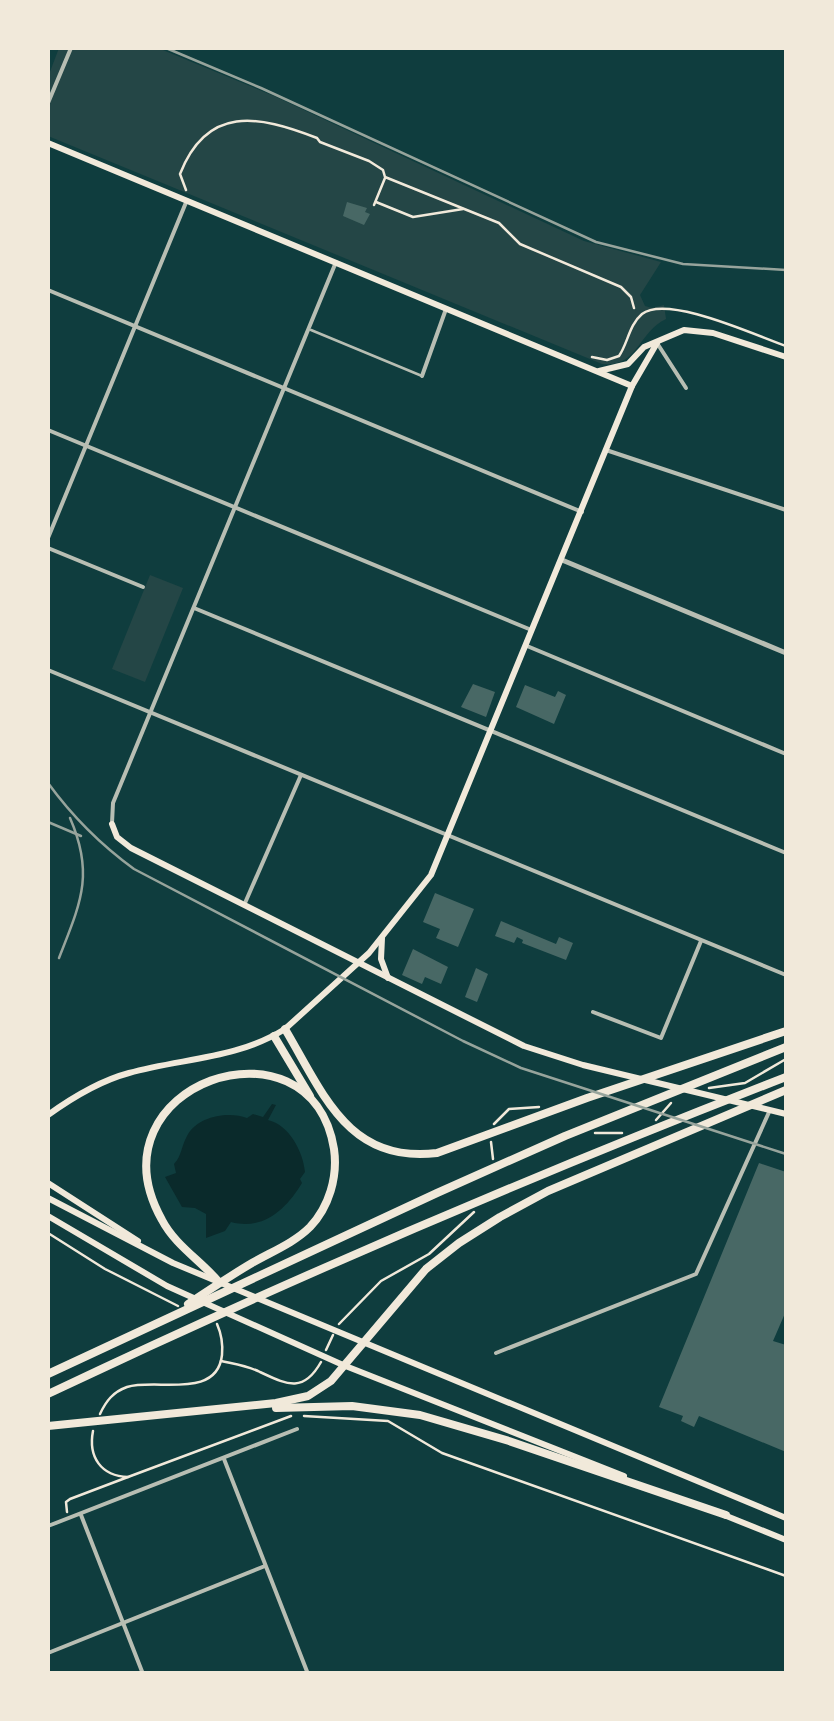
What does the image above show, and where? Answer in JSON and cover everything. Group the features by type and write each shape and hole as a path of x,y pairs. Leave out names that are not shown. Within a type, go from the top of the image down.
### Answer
{"highway":[{"path":"285,1028 332,1110 359,1136 386,1150 416,1156 437,1153 786,1031"},
{"path":"159,1322 300,1235 325,1205 334,1172 334,1150 318,1109 274,1036"},
{"path":"48,1374 437,1192 786,1047"},
{"path":"218,1281 170,1232 152,1198 149,1151 164,1114 189,1088 217,1076 234,1074 259,1075 288,1084 318,1109"},
{"path":"48,1394 296,1279 786,1077"},
{"path":"48,1426 276,1404 308,1396 330,1381 426,1269 458,1243 548,1191 786,1090"},
{"path":"221,1410 352,1406 420,1415 726,1515"}],"main road":[{"path":"48,143 632,386"},
{"path":"592,370 620,368 634,360 644,347 677,332 698,330 786,358"},
{"path":"48,1115 112,1078 229,1053 274,1036 358,963 426,884 493,731 632,386 649,352 658,343"},
{"path":"112,824 117,837 131,848 524,1046 640,1080 786,1114"},
{"path":"382,938 381,958 388,979"},
{"path":"48,1183 173,1263"},
{"path":"48,1198 173,1263 337,1327 364,1342 786,1518"},
{"path":"48,1216 167,1286 343,1364 786,1540"}],"street":[{"path":"48,103 72,48"},
{"path":"48,538 187,200"},
{"path":"112,824 113,803 336,262"},
{"path":"48,290 582,512"},
{"path":"422,376 446,309"},
{"path":"658,343 686,388"},
{"path":"48,430 534,630"},
{"path":"606,450 786,510"},
{"path":"48,548 143,588"},
{"path":"562,560 786,653"},
{"path":"194,608 786,853"},
{"path":"527,646 786,754"},
{"path":"48,670 786,975"},
{"path":"244,904 301,774"},
{"path":"593,1012 661,1038 702,941"},
{"path":"496,1353 696,1274 770,1110"},
{"path":"48,1526 297,1428"},
{"path":"223,1457 308,1674"},
{"path":"80,1514 143,1674"},
{"path":"48,1653 265,1566"}],"lane":[{"path":"309,329 422,376"}],"path":[{"path":"186,190 180,174 192,148 212,130 242,119 280,126 317,138 379,166 385,177 500,224 520,244 621,287 631,297 634,308"},
{"path":"385,177 375,204 413,216 464,209"},
{"path":"592,357 607,360 620,356 634,324 644,312 658,308 676,309 786,346"},
{"path":"48,1233 179,1307"},
{"path":"128,1477 102,1470 92,1454 92,1434 108,1399 125,1388 204,1380 212,1375 221,1361 221,1336 214,1322"},
{"path":"221,1361 261,1372 278,1382 295,1384 314,1374 337,1327"},
{"path":"70,1518 66,1502 70,1498 285,1417 378,1420 404,1428 442,1453 786,1576"}],"shaded area":[{"path":"59,48 158,48 274,96 584,241 661,262 640,295 645,306 664,305 666,319 649,332 631,355 614,364 602,364 48,136 48,77"},
{"path":"150,575 183,588 145,682 112,669"},
{"path":"272,1104 276,1105 268,1120 282,1127 298,1148 305,1172 302,1183 273,1215 254,1223 231,1222 225,1231 206,1238 206,1214 182,1207 165,1177 176,1173 174,1164 187,1136 198,1124 223,1115 263,1117"}],"building":[{"path":"347,202 367,208 365,212 370,214 364,225 343,216"},
{"path":"473,684 495,692 486,717 461,707"},
{"path":"525,685 555,697 558,691 566,695 554,724 516,707"},
{"path":"435,893 474,909 458,947 436,938 440,929 423,922"},
{"path":"501,921 556,944 559,937 573,943 566,960 522,943 517,937 514,943 495,936"},
{"path":"413,949 448,967 441,984 425,977 422,984 402,975"},
{"path":"476,968 488,974 477,1002 465,997"},
{"path":"759,1163 786,1172 786,1311 773,1341 786,1345 786,1452 699,1416 694,1427 681,1421 683,1416 659,1407"}],"railway":[{"path":"166,48 596,242 683,264 786,270"},
{"path":"48,783 88,829 134,869 463,1041 521,1068 786,1154"},
{"path":"59,958 82,889 82,856 70,818"},
{"path":"48,822 81,836"}]}
